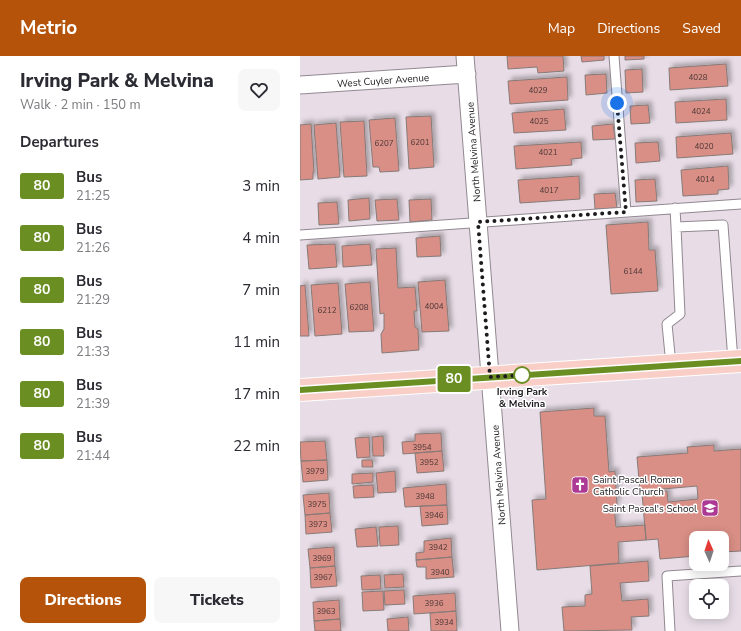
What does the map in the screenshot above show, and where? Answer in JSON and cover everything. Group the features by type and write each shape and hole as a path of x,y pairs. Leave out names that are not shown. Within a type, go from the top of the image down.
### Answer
{"main road":[{"path":"300,390 737,361"}],"street":[{"name":"North Melvina Avenue","path":"465,56 510,631"},
{"name":"West Cuyler Avenue","path":"300,85 467,74"}],"lane":[{"path":"614,56 626,212"},
{"path":"300,235 741,204"},
{"path":"671,366 667,324 680,314 675,208"},
{"path":"676,227 724,225 737,361"},
{"path":"670,631 667,576 741,571"}],"building":[{"path":"507,56 563,56 564,71 538,73 537,67 508,69"},
{"path":"581,56 604,56 604,60 582,62"},
{"path":"625,56 644,56 644,59 625,60"},
{"path":"726,64 728,86 670,90 669,68"},
{"path":"642,69 643,92 626,93 625,70"},
{"path":"606,74 607,93 586,95 585,75"},
{"path":"567,77 568,100 510,104 508,81"},
{"path":"726,99 727,120 676,123 675,102"},
{"path":"648,105 650,123 631,124 630,106"},
{"path":"564,109 566,130 514,133 512,113"},
{"path":"431,116 434,167 409,169 406,117"},
{"path":"395,118 399,171 380,172 379,167 373,167 369,120"},
{"path":"364,121 367,176 344,177 340,122"},
{"path":"336,123 340,177 318,179 314,125"},
{"path":"311,124 314,172 313,179 300,180 300,125"},
{"path":"613,124 615,139 593,140 592,126"},
{"path":"731,133 733,154 677,158 676,137"},
{"path":"581,142 582,158 571,159 572,165 516,169 514,146"},
{"path":"658,142 660,161 636,163 635,143"},
{"path":"728,166 729,189 718,190 718,194 683,196 681,170"},
{"path":"579,176 580,199 520,203 518,180"},
{"path":"655,179 657,201 636,202 635,180"},
{"path":"615,193 617,208 595,209 594,194"},
{"path":"369,198 370,219 349,221 348,200"},
{"path":"397,199 399,220 377,221 375,200"},
{"path":"431,199 432,220 410,222 409,200"},
{"path":"337,202 339,224 319,225 318,203"},
{"path":"648,222 649,250 655,250 658,291 611,294 606,225"},
{"path":"440,236 441,256 417,257 416,238"},
{"path":"335,244 337,267 309,269 307,245"},
{"path":"370,244 372,265 343,267 342,246"},
{"path":"396,248 398,288 415,287 417,311 414,311 415,327 418,329 419,350 382,353 381,334 384,329 384,313 380,314 376,249"},
{"path":"445,280 449,331 422,332 418,282"},
{"path":"370,282 374,331 349,332 345,284"},
{"path":"338,283 342,334 315,336 311,285"},
{"path":"305,285 309,336 300,336 300,286"},
{"name":"Saint Pascal Roman Catholic Church","path":"594,408 594,416 605,416 609,472 615,471 617,504 614,505 616,527 645,525 646,540 618,542 619,563 537,570 532,500 546,499 540,412"},
{"path":"441,433 442,451 403,454 402,442 415,441 415,434"},
{"path":"383,436 384,456 373,456 372,437"},
{"path":"369,437 370,457 357,458 355,438"},
{"path":"325,441 327,460 301,461 300,442"},
{"path":"714,445 714,451 741,449 741,551 729,552 729,531 689,531 689,557 660,559 658,539 646,540 642,493 667,491 668,502 698,499 697,486 640,491 637,457 688,453 687,447"},
{"path":"442,451 444,471 417,473 415,453"},
{"path":"327,460 328,480 303,482 301,461"},
{"path":"362,460 372,460 373,467 362,467"},
{"path":"395,471 396,492 378,493 376,473"},
{"path":"373,473 373,482 352,484 352,474"},
{"path":"446,484 447,505 405,507 403,488"},
{"path":"373,485 374,497 354,498 353,486"},
{"path":"329,493 330,513 305,515 303,495"},
{"path":"447,505 448,524 422,526 420,506"},
{"path":"330,513 332,532 306,534 305,515"},
{"path":"398,526 399,545 380,546 379,527"},
{"path":"376,527 378,546 357,547 355,529"},
{"path":"451,538 452,557 416,560 416,553 424,552 424,541"},
{"path":"334,547 335,566 310,568 308,549"},
{"path":"452,557 454,577 426,579 426,567 417,567 416,560"},
{"path":"648,561 649,581 620,583 622,601 648,599 649,616 631,617 632,630 564,631 562,607 585,606 585,595 592,594 590,566"},
{"path":"335,566 337,586 311,588 310,568"},
{"path":"403,574 404,587 385,588 384,575"},
{"path":"380,575 381,589 362,590 361,576"},
{"path":"404,590 405,604 385,605 384,591"},
{"path":"383,591 384,610 363,611 362,592"},
{"path":"455,593 456,611 414,614 413,596"},
{"path":"339,600 340,619 314,621 313,602"},
{"path":"456,611 457,631 431,631 430,613"},
{"path":"408,617 409,631 388,631 387,619"},
{"path":"340,619 341,631 315,631 314,621"}],"bus line":[{"name":"80","path":"300,390 741,361"}],"place":[{"name":"Irving Park & Melvina","path":"522,375"},
{"name":"Saint Pascal Roman Catholic Church","path":"580,485"},
{"name":"Saint Pascal's School","path":"710,508"}],"route":[{"path":"522,375 528,375 490,377 478,222 626,212 617,103"}]}
